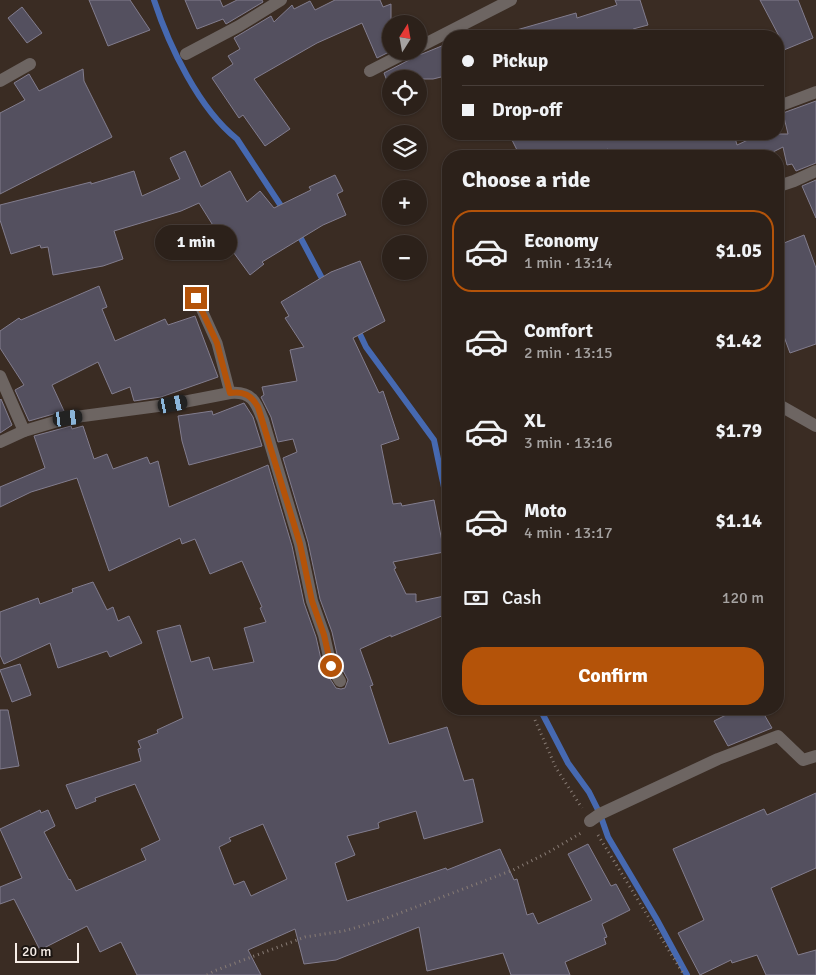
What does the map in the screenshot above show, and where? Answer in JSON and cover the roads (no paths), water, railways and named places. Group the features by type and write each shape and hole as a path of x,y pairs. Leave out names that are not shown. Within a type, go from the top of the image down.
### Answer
{"street":[{"path":"186,54 239,26 281,0"},
{"path":"451,30 511,0"},
{"path":"428,42 442,34"},
{"path":"370,71 391,60"},
{"path":"0,81 30,64"},
{"path":"784,104 816,92"},
{"path":"784,184 816,171"},
{"path":"0,376 24,431"},
{"path":"0,442 24,431 68,418 173,404 230,393 248,394 258,407 300,544 312,601 324,635 331,666 340,681"},
{"path":"784,408 816,426"},
{"path":"592,824 600,814 718,759 778,736 803,760 816,756"}],"lane":[{"path":"196,298 217,343 230,393"}],"waterway":[{"path":"154,0 168,37 198,94 210,111 237,139 285,212"},
{"path":"297,231 325,284"},
{"path":"357,328 366,347 434,440 442,478"},
{"path":"543,715 568,763 589,792 600,814 608,837 687,975"}]}
